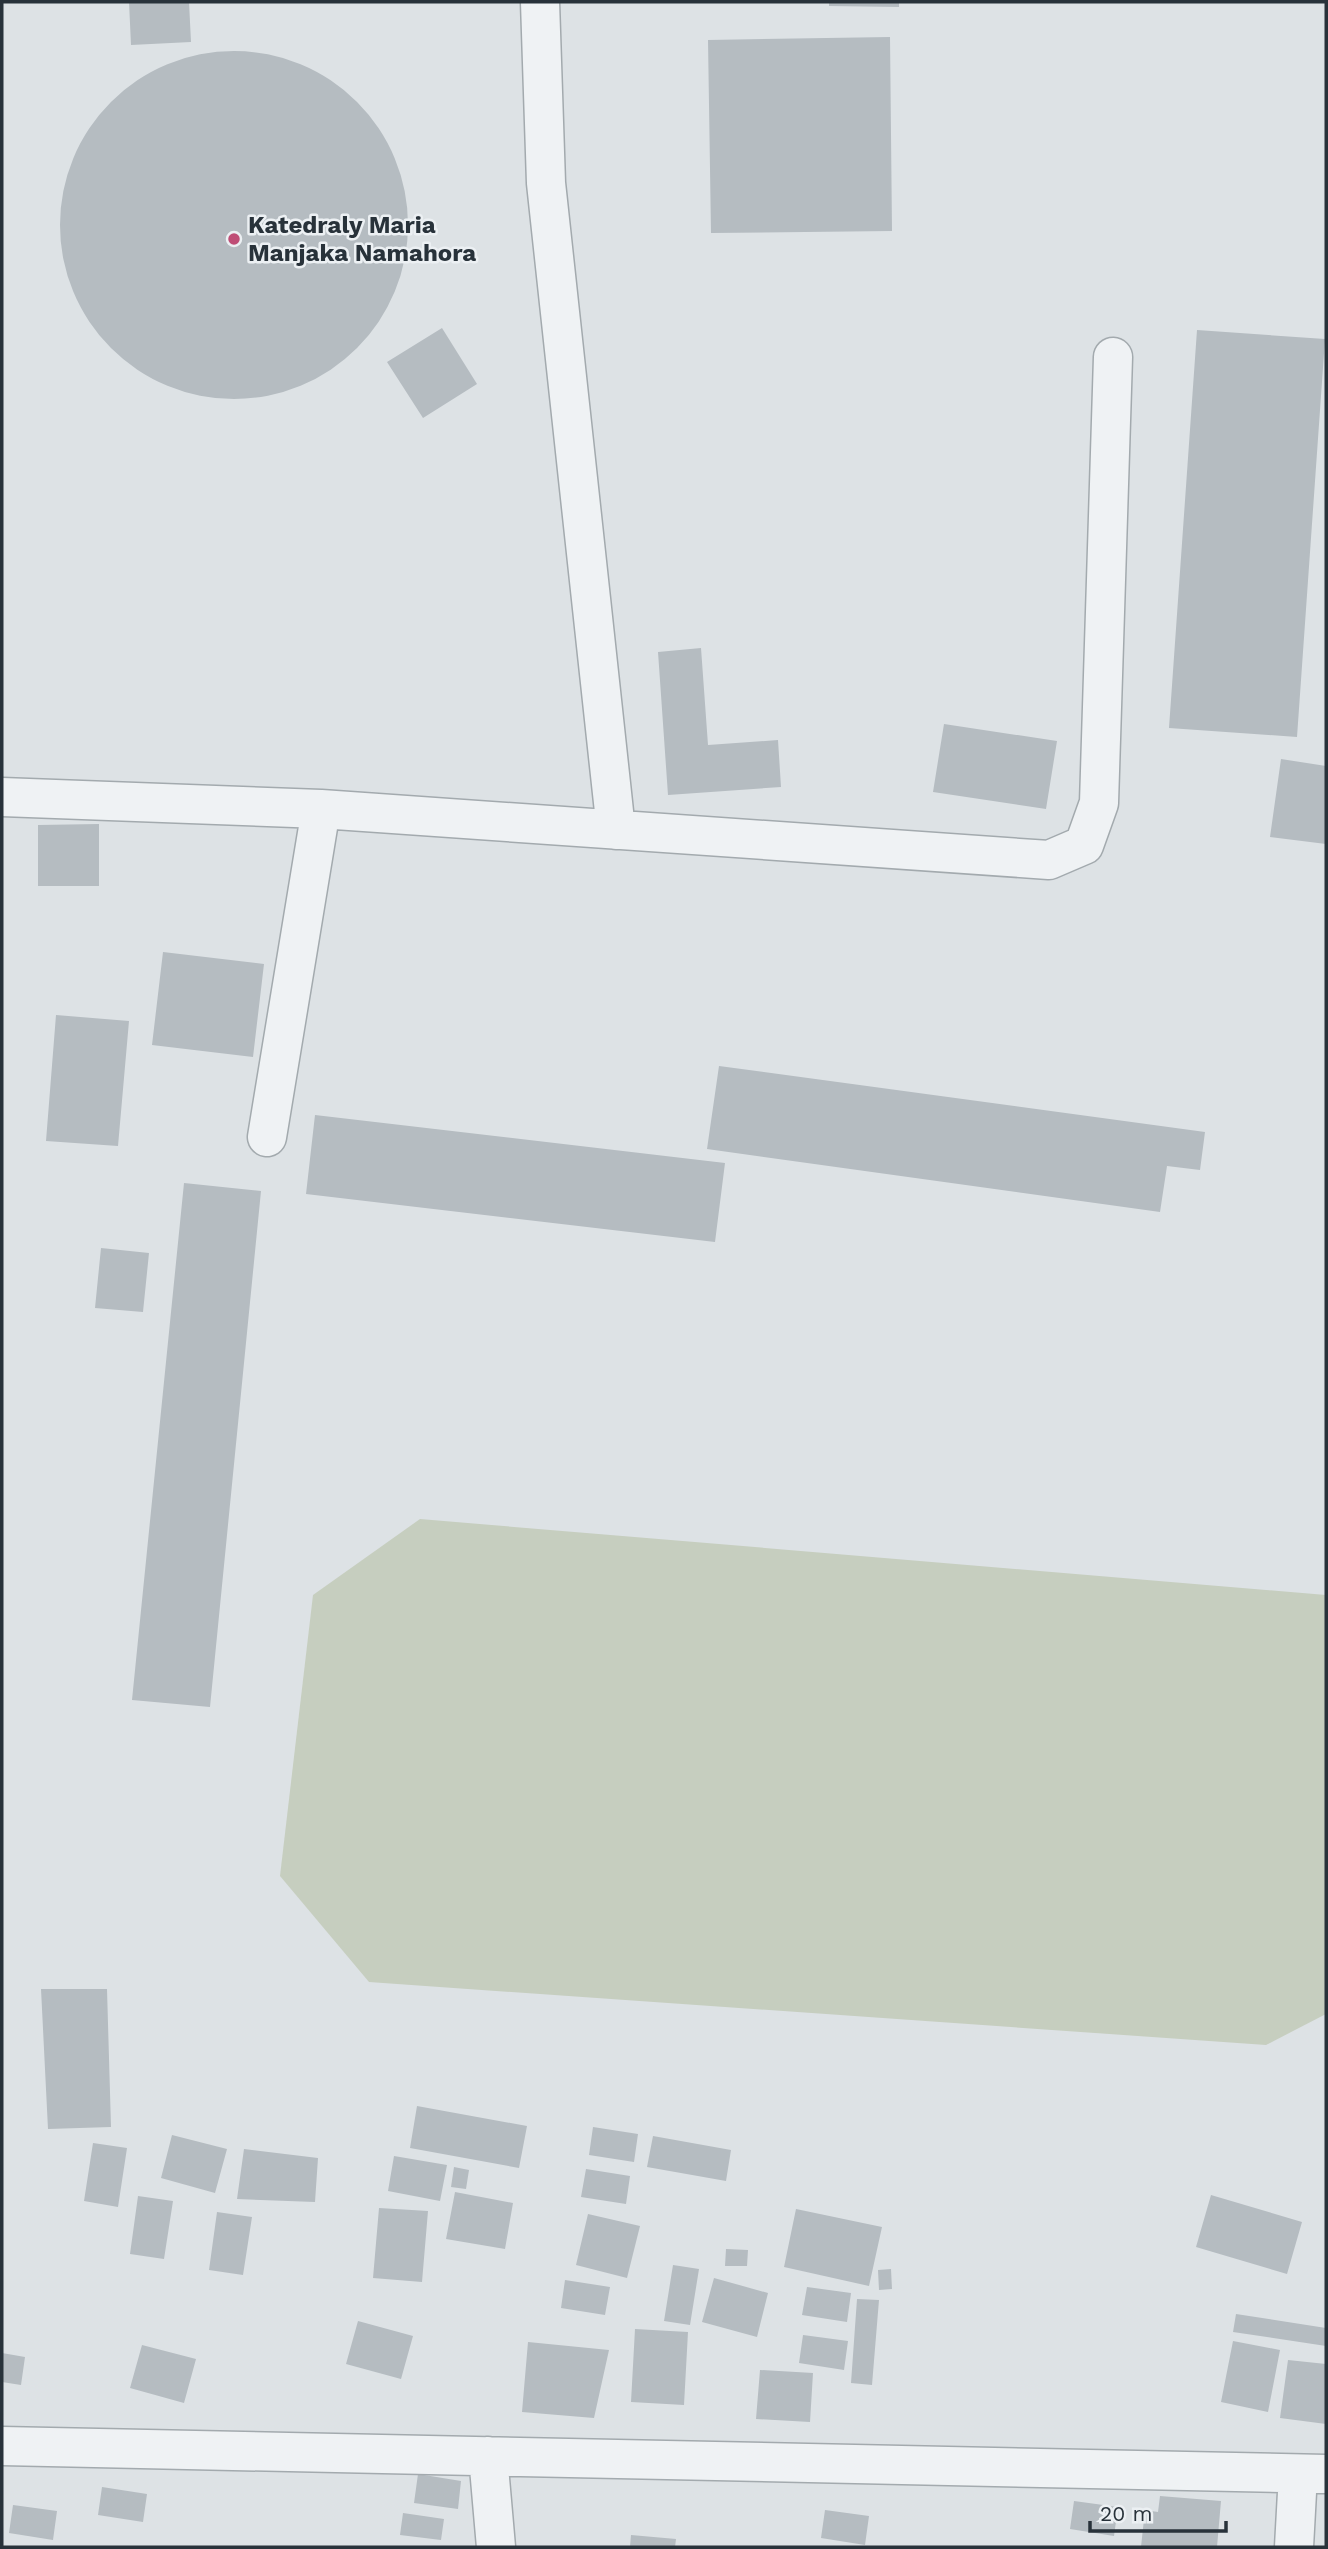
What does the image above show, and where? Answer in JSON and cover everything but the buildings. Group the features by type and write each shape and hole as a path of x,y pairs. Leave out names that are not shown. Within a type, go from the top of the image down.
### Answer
{"street":[{"path":"540,2 546,183 616,830"},
{"path":"2,797 321,809 1049,860 1084,845 1099,803 1113,358"},
{"path":"267,1137 321,809"},
{"path":"2,2446 1312,2474 1294,2547"},
{"path":"488,2456 496,2547"}],"green space":[{"path":"420,1519 1326,1595 1326,2014 1266,2045 369,1982 280,1876 313,1595"}],"place":[{"name":"Katedraly Maria Manjaka Namahora","path":"234,239"}]}
